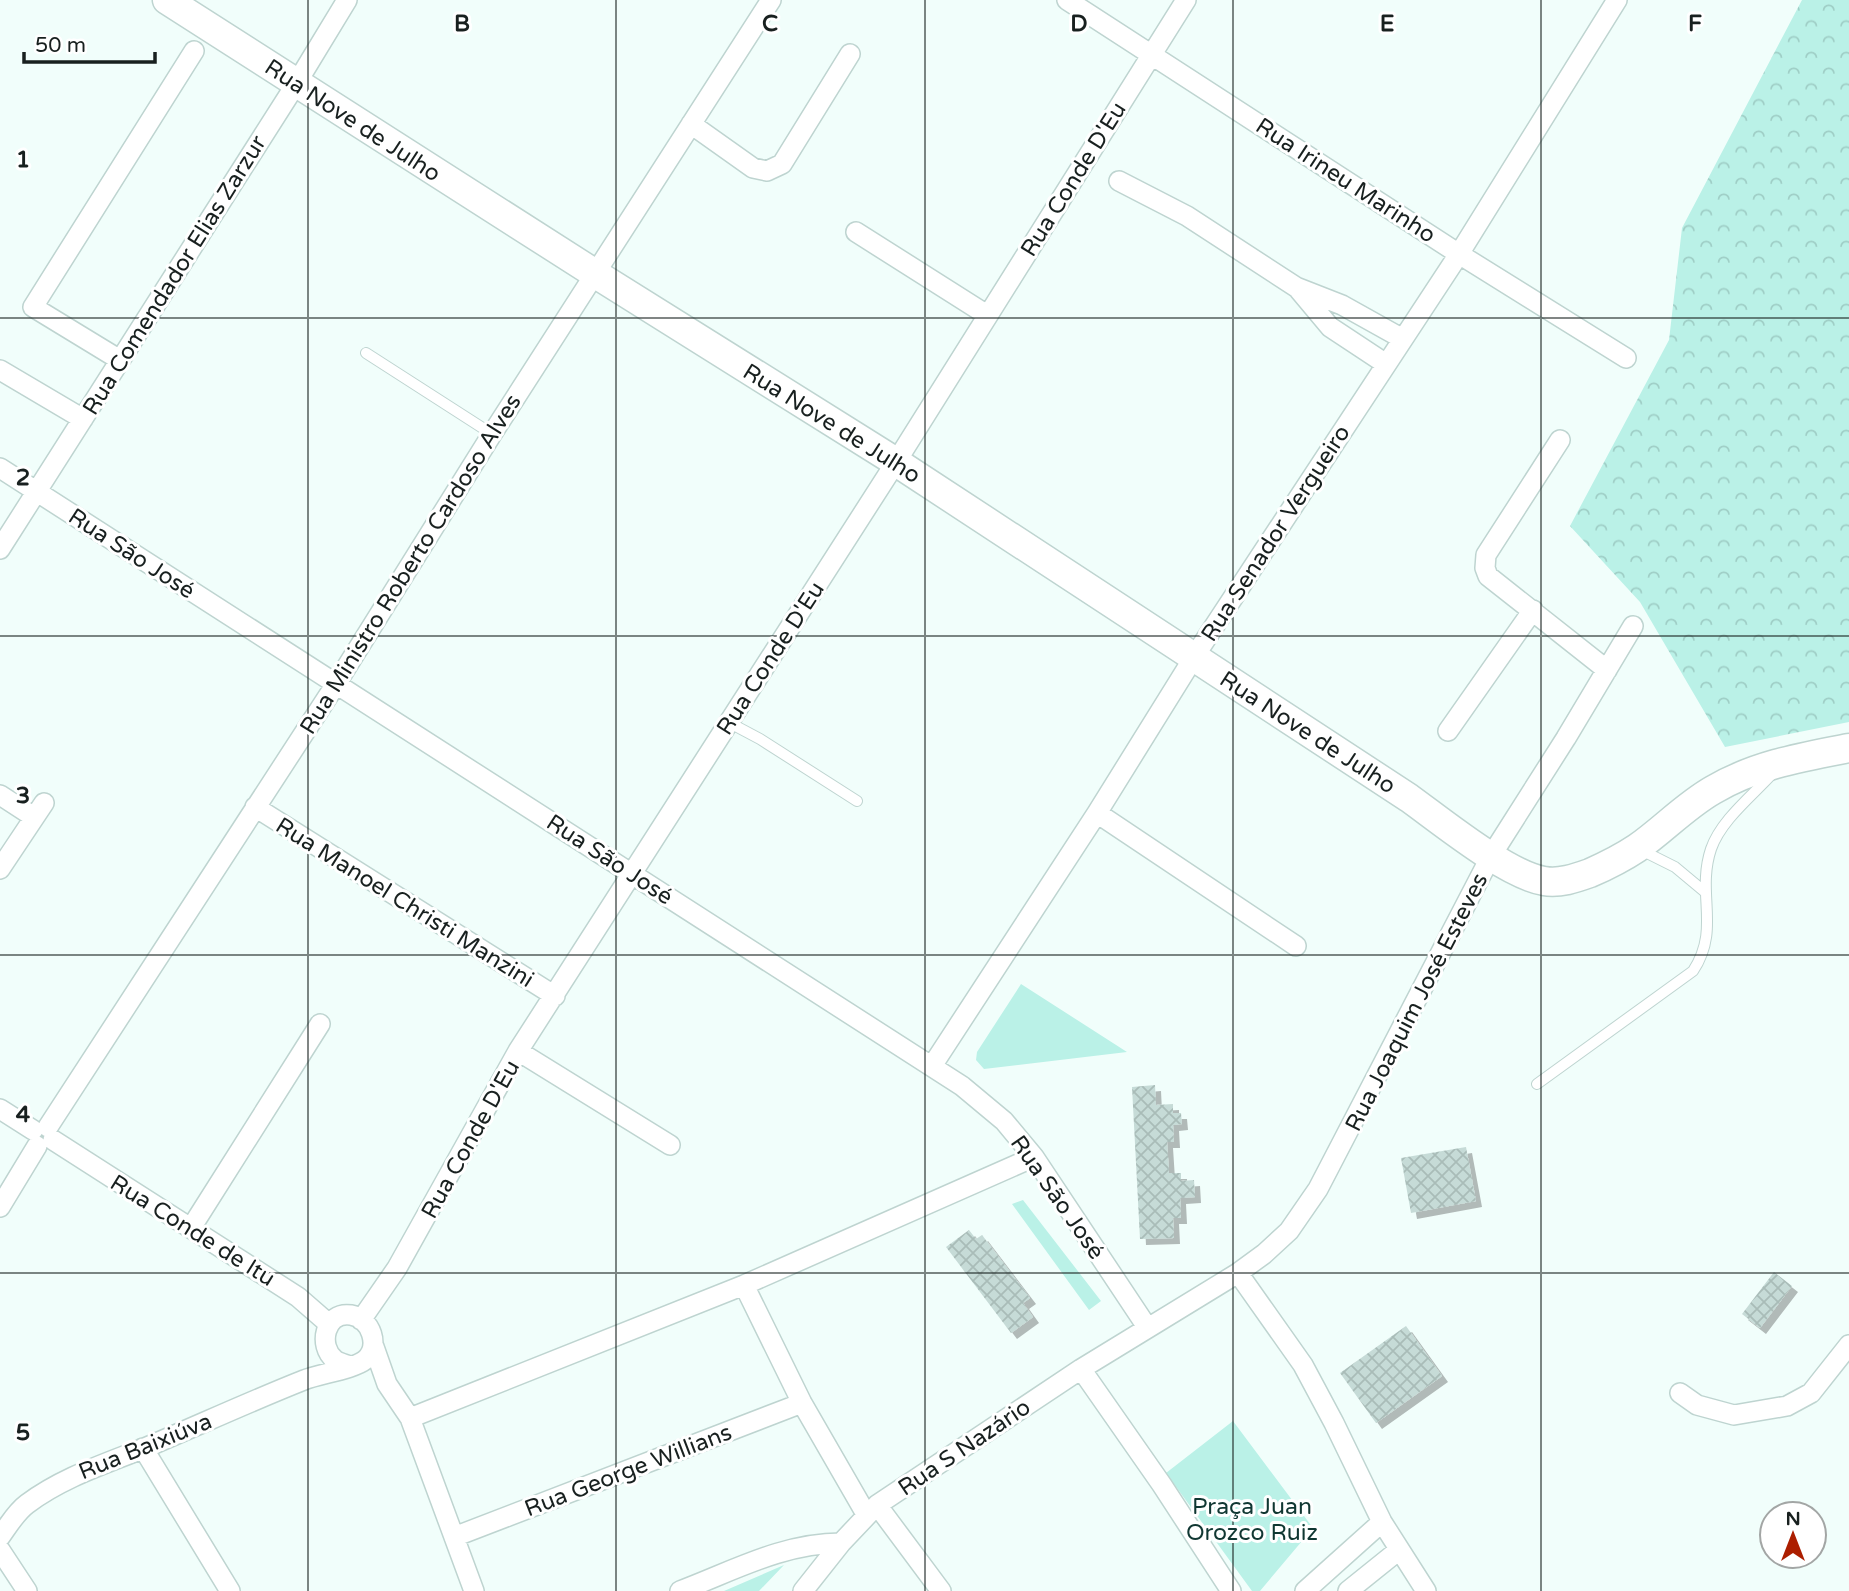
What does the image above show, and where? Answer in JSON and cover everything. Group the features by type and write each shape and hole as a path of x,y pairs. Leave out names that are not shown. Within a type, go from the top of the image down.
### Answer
{"street":[{"name":"Rua Nove de Julho","path":"167,0 895,462 1409,798 1491,856 1532,878 1547,882 1578,878 1611,864 1637,848 1712,790 1744,774 1785,760 1849,748"},
{"name":"Rua Comendador Elias Zarzur","path":"0,549 347,0"},
{"name":"Rua Ministro Roberto Cardoso Alves","path":"0,1207 254,807 336,684 594,273 771,0"},
{"name":"Rua Irineu Marinho","path":"1067,0 1459,254 1626,358"},
{"name":"Rua Conde D'Eu","path":"361,1320 397,1268 518,1051 895,462 1186,0"},
{"name":"Rua Senador Vergueiro","path":"932,1066 1097,813 1194,657 1459,254 1617,0"},
{"path":"120,360 33,307 194,51"},
{"path":"691,124 753,168 767,171 782,164 850,54"},
{"path":"1119,181 1187,216 1296,287 1342,305 1403,339"},
{"path":"856,232 987,315"},
{"path":"1296,287 1331,327 1387,364"},
{"path":"0,370 83,419"},
{"path":"1559,440 1486,555 1488,576 1607,670"},
{"name":"Rua São José","path":"0,468 932,1066 984,1103 1004,1121 1034,1157 1147,1327"},
{"path":"1448,731 1533,610"},
{"name":"Rua Joaquim José Esteves","path":"1147,1327 1238,1273 1264,1254 1289,1230 1318,1189 1491,856 1633,626"},
{"path":"0,795 39,810 0,869"},
{"name":"Rua Manoel Christi Manzini","path":"254,807 555,996"},
{"path":"1097,813 1296,946"},
{"path":"191,1228 320,1024"},
{"path":"518,1051 670,1144"},
{"name":"Rua Conde de Itu","path":"0,1109 298,1297 329,1324"},
{"path":"410,1418 744,1285 1034,1157"},
{"path":"1238,1273 1303,1364 1382,1522 1426,1591"},
{"path":"744,1285 802,1403 872,1510 941,1591"},
{"path":"387,1384 352,1365 334,1359 324,1337 329,1324 335,1318 348,1315 361,1320 371,1333 387,1384 410,1418 474,1591"},
{"name":"Rua S Nazário","path":"803,1591 841,1543 872,1510 1081,1368 1147,1327"},
{"path":"1680,1393 1697,1405 1734,1415 1787,1406 1811,1393 1849,1345"},
{"path":"307,1379 327,1346"},
{"path":"307,1379 367,1359 374,1347"},
{"path":"1081,1368 1231,1591"},
{"name":"Rua Baixiúva","path":"0,1537 24,1506 64,1480 307,1379"},
{"name":"Rua George Willians","path":"454,1537 802,1403"},
{"path":"143,1448 230,1591"},
{"path":"1305,1591 1382,1522"},
{"path":"682,1591 776,1553 819,1543 841,1543"},
{"path":"0,1550 27,1591"},
{"path":"1348,1591 1399,1550"}],"lane":[{"path":"366,353 492,435"},
{"path":"728,722 760,739 857,801"},
{"path":"1537,1084 1693,971 1703,955 1708,924 1705,892 1710,851 1734,813 1785,760"},
{"path":"1637,848 1675,867 1705,892"}],"green space":[{"path":"1802,0 1849,0 1849,722 1725,747 1640,602 1570,526 1669,340 1682,228"},
{"path":"1021,984 1127,1052 984,1069 976,1060 977,1052"},
{"path":"1023,1200 1101,1301 1089,1310 1012,1204"},
{"name":"Praça Juan Orozco Ruiz","path":"1233,1421 1313,1528 1260,1591 1252,1591 1166,1473"},
{"path":"784,1565 759,1591 724,1591"}],"building":[{"path":"1155,1085 1156,1105 1173,1104 1173,1113 1181,1113 1182,1124 1173,1125 1174,1142 1167,1142 1169,1173 1181,1173 1181,1181 1194,1180 1195,1197 1180,1198 1181,1218 1173,1218 1174,1238 1140,1239 1132,1087"},
{"path":"1466,1147 1476,1201 1411,1213 1401,1158"},
{"path":"969,1230 976,1239 982,1235 1030,1298 1023,1303 1033,1317 1011,1333 946,1247"},
{"path":"1774,1272 1792,1286 1760,1328 1742,1314"},
{"path":"1406,1326 1442,1376 1376,1423 1340,1373"}]}
